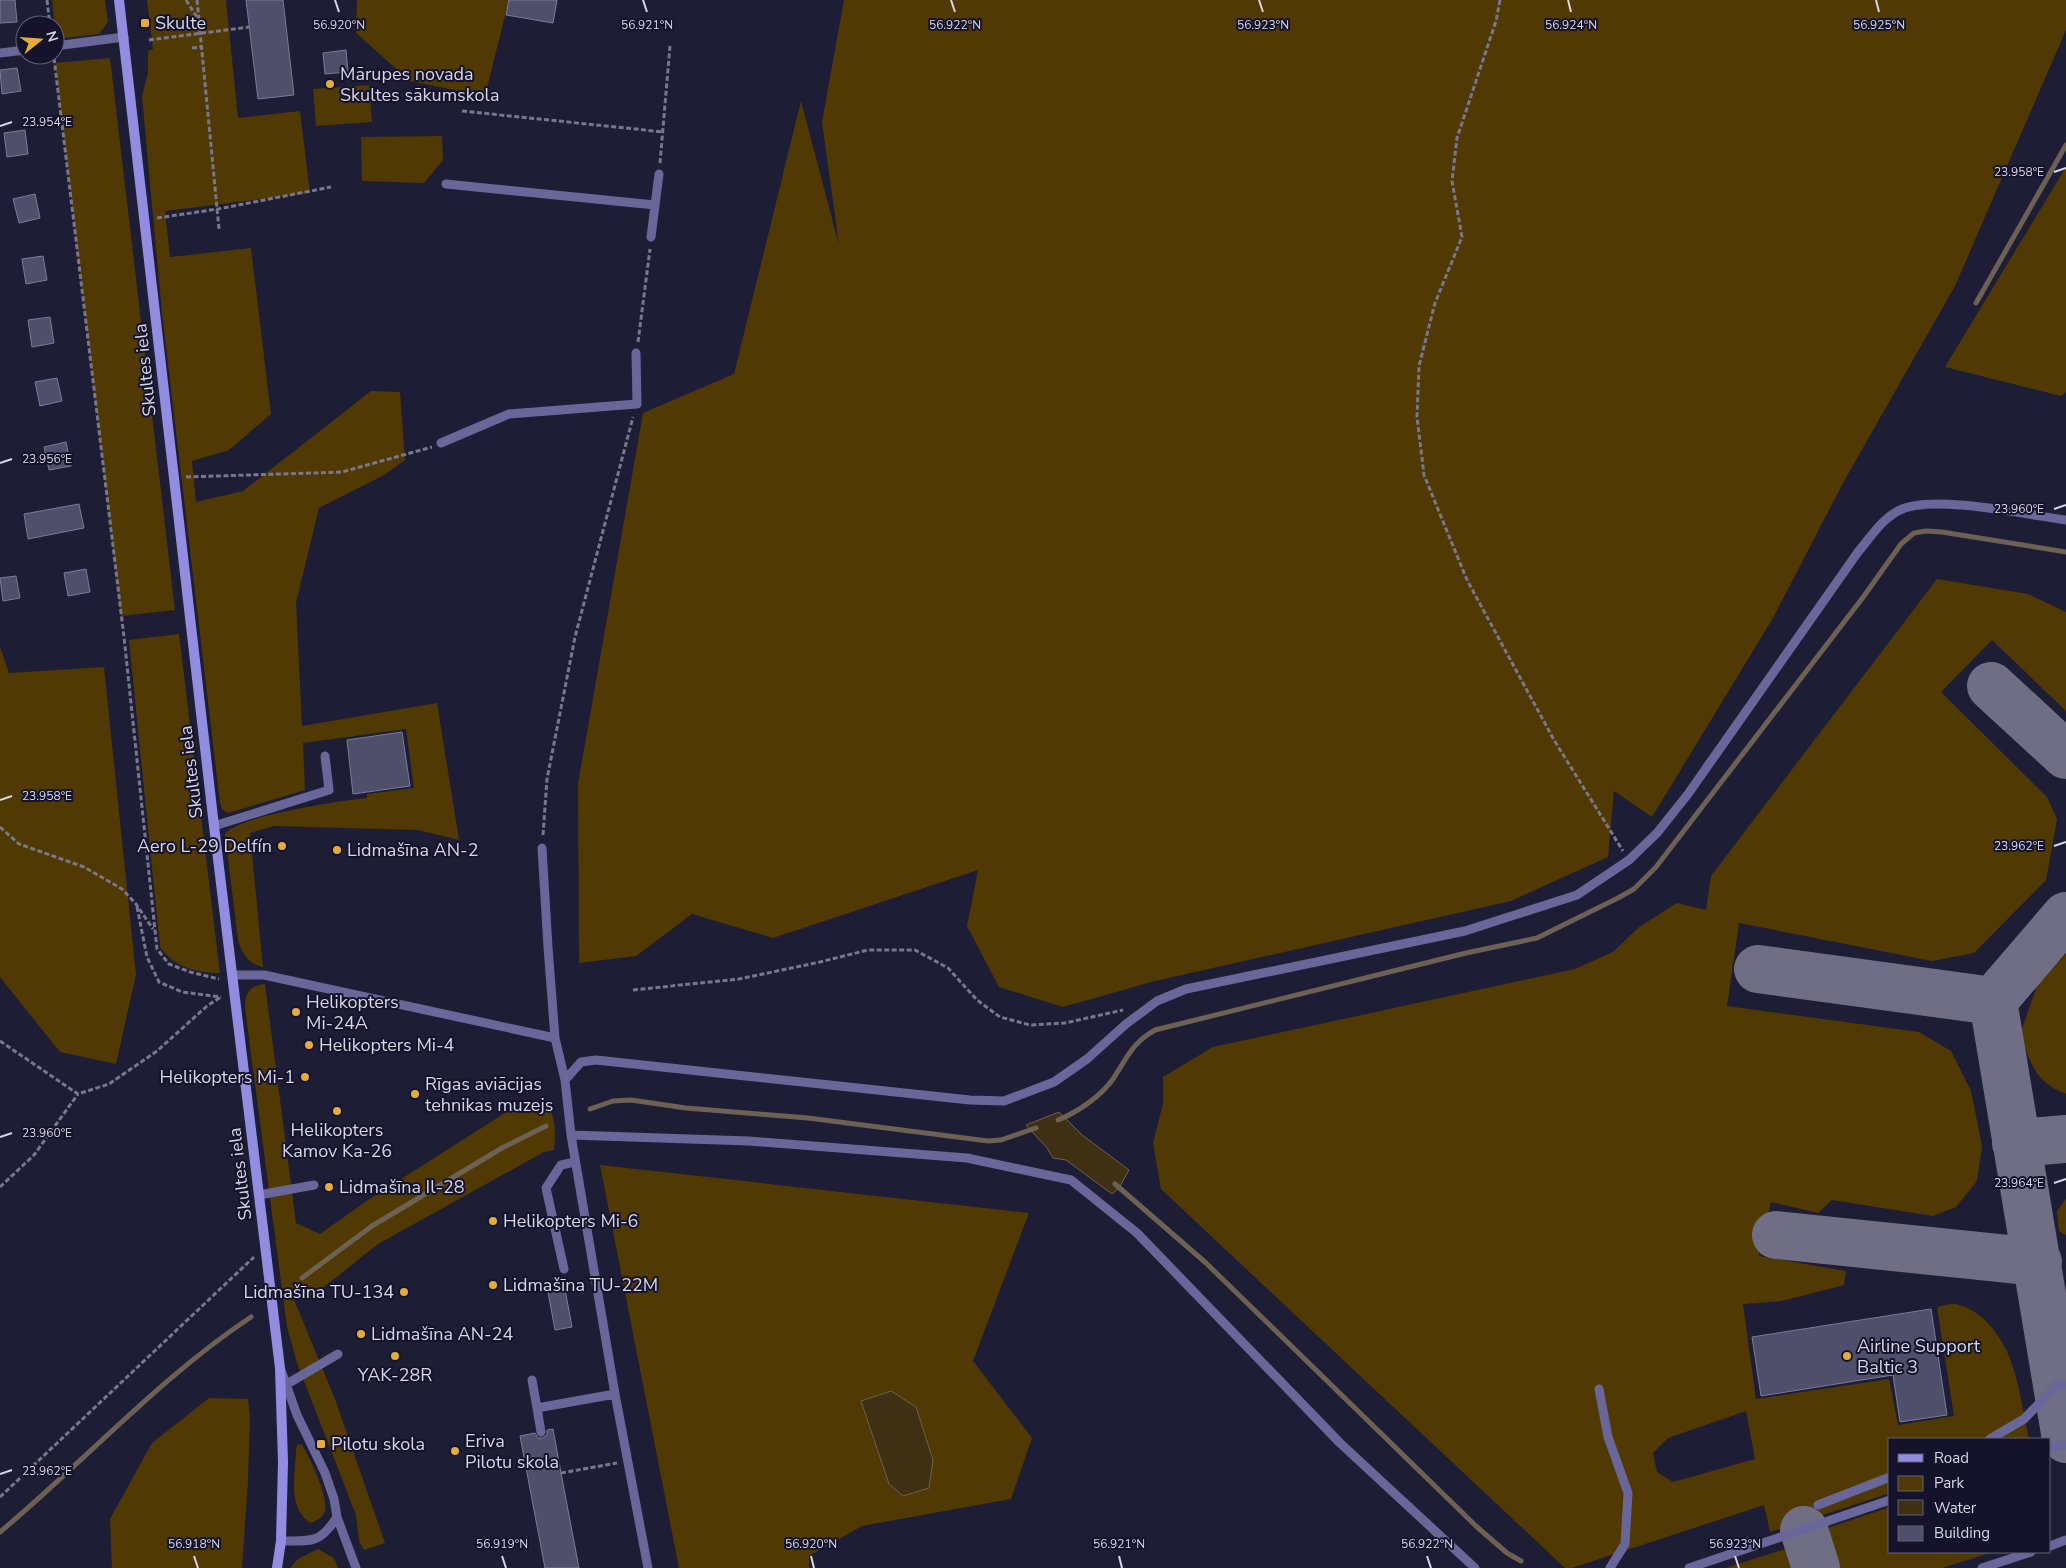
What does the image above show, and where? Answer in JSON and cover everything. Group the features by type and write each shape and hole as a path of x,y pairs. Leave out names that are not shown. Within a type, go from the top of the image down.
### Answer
{"main road":[{"name":"Skultes iela","path":"119,0 214,826 280,1368 283,1462 281,1541 277,1568"}],"lane":[{"path":"65,45 124,37"},
{"path":"0,53 15,51"},
{"path":"652,237 659,174"},
{"path":"446,184 655,205"},
{"path":"441,444 509,414 636,404 636,353"},
{"path":"565,1080 581,1062 596,1060 970,1100 1004,1101 1054,1082 1087,1059 1126,1024 1157,1001 1186,989 1465,931 1577,895 1629,860 1657,833 1688,794 1852,560 1883,522 1899,510 1946,503 2066,520"},
{"path":"214,826 329,790 325,756"},
{"path":"542,848 556,1038 565,1080 575,1162 615,1394 648,1568"},
{"path":"232,975 264,975 292,978 556,1038"},
{"path":"571,1135 749,1141 967,1158 1071,1180 1136,1233 1340,1443 1475,1568"},
{"path":"564,1269 546,1188 561,1165 575,1162"},
{"path":"259,1195 292,1191 314,1185"},
{"path":"288,1384 338,1354"},
{"path":"280,1368 288,1384 297,1415 325,1473 334,1498 338,1518 356,1568"},
{"path":"532,1380 541,1432"},
{"path":"1992,1438 2024,1418 2057,1385 2066,1386"},
{"path":"1599,1389 1608,1437 1628,1493 1625,1544 1610,1568"},
{"path":"537,1408 615,1394"},
{"path":"2051,1447 2066,1445"},
{"path":"1818,1505 1888,1478"},
{"path":"1689,1568 1888,1501"},
{"path":"281,1541 311,1541 328,1532 338,1518"},
{"path":"2051,1546 2066,1540"},
{"path":"1982,1568 2029,1553"}],"path":[{"path":"47,0 49,15"},
{"path":"186,0 199,20"},
{"path":"197,0 219,229"},
{"path":"1500,0 1496,22 1457,138 1452,181 1462,237 1435,303 1418,366 1417,417 1424,475 1472,589 1554,740 1629,860"},
{"path":"149,40 250,27"},
{"path":"659,174 670,46"},
{"path":"192,48 202,47"},
{"path":"55,65 124,637 157,950 169,964 190,972 220,979 232,975"},
{"path":"462,111 664,132"},
{"path":"144,220 218,209 331,187"},
{"path":"636,353 652,237"},
{"path":"542,848 547,779 575,638 636,404"},
{"path":"173,477 342,472 441,444"},
{"path":"0,827 19,844 84,867 122,889 136,904 154,931"},
{"path":"136,904 147,957 159,982 182,992 222,997"},
{"path":"633,990 739,979 868,950 915,950 948,968 977,1000 1000,1017 1030,1026 1065,1023 1130,1008"},
{"path":"0,1187 34,1155 78,1094 108,1084 157,1051 208,1006 222,997 234,994"},
{"path":"0,1041 78,1094"},
{"path":"0,1497 265,1247"},
{"path":"561,1473 628,1461"}],"green space":[{"path":"52,0 105,0 108,22 99,34 65,38 65,15 54,15"},
{"path":"147,0 226,0 238,118 300,111 310,193 165,211 170,257 251,248 271,414 229,450 192,461 196,502 243,491 371,391 400,392 405,460 384,475 319,508 296,603 302,726 437,703 459,840 418,830 274,826 250,833 263,967 258,966 247,958 238,940 225,834 235,827 270,815 335,802 367,798 367,794 414,788 406,729 303,743 305,790 228,813 222,809 162,313 142,96 148,73 148,51 153,49"},
{"path":"357,0 509,0 485,96 410,81 356,33"},
{"path":"844,0 2066,0 2066,30 1955,286 1843,483 1773,618 1652,817 1614,791 1608,857 1511,901 1155,981 1063,1007 999,987 967,926 978,870 773,938 692,914 636,956 579,963 578,784 643,413 734,374 801,101 839,245 822,122"},
{"path":"110,58 175,610 121,616 55,65 65,65 65,62"},
{"path":"369,85 372,122 316,126 313,89"},
{"path":"442,136 443,160 424,183 362,181 361,137"},
{"path":"2066,167 2066,392 2061,396 1945,367"},
{"path":"1937,579 2028,594 2066,612 2066,711 1992,640 1941,692 2047,797 2057,819 2046,880 1974,953 1932,961 1739,923 1727,1006 1919,1032 1951,1051 1971,1091 1982,1146 1977,1181 1956,1207 1933,1216 1832,1200 1818,1213 1771,1202 1759,1256 1846,1271 1844,1285 1782,1301 1743,1304 1756,1399 1889,1379 1898,1425 1954,1416 1937,1307 1956,1304 1969,1308 1980,1316 2002,1342 2015,1372 2029,1438 1888,1438 1888,1494 1770,1532 1764,1505 1572,1568 1565,1568 1161,1189 1153,1143 1163,1104 1163,1077 1213,1047 1575,969 1613,952 1639,927 1677,903 1706,910 1711,876","holes":["1746,1411 1755,1459 1673,1482 1657,1472 1653,1453 1668,1438"]},
{"path":"179,634 220,973 202,972 186,968 172,960 160,947 129,640"},
{"path":"0,647 9,673 104,667 136,975 116,1064 60,1052 0,977"},
{"path":"2066,954 2066,1094 2047,1084 2036,1071 2020,1034 2037,986"},
{"path":"265,984 296,1223 320,1234 365,1202 505,1113 544,1100 553,1117 554,1150 544,1152 378,1244 310,1298 298,1294 293,1297 335,1399 385,1543 364,1550 359,1541 356,1515 297,1363 287,1327 245,1008 249,991 255,986"},
{"path":"600,1165 1029,1213 973,1361 1032,1438 1011,1499 862,1526 809,1556 809,1568 679,1568"},
{"path":"2066,1199 2066,1235 2059,1231 2057,1211"},
{"path":"209,1398 248,1399 250,1418 248,1481 242,1568 112,1568 110,1519 152,1443"},
{"path":"301,1444 309,1457 324,1496 325,1511 323,1515 311,1523 303,1517 295,1500 296,1451 297,1445"},
{"path":"1888,1508 1888,1553 1990,1553 1942,1568 1839,1568 1827,1528"},
{"path":"1792,1547 1799,1568 1725,1568"},
{"path":"318,1549 334,1558 338,1568 290,1568 298,1559"}],"water":[{"path":"1059,1112 1082,1135 1129,1170 1119,1188 1112,1194 1066,1160 1053,1158 1047,1148 1026,1125"},
{"path":"891,1391 916,1407 933,1460 929,1488 903,1496 889,1484 861,1401"}],"building":[{"path":"0,0 15,0 15,22 0,23"},
{"path":"246,0 283,0 294,95 258,99"},
{"path":"509,0 557,0 553,23 506,15"},
{"path":"346,50 348,72 325,74 323,53"},
{"path":"17,68 21,91 2,94 0,70"},
{"path":"25,130 28,154 7,157 4,133"},
{"path":"35,194 40,218 19,223 13,199"},
{"path":"43,256 47,280 26,284 22,259"},
{"path":"50,317 54,343 32,347 28,320"},
{"path":"57,378 62,401 40,406 35,382"},
{"path":"66,442 71,466 49,470 44,447"},
{"path":"79,504 84,528 28,539 24,514"},
{"path":"86,569 90,592 68,596 64,573"},
{"path":"16,576 20,598 3,601 0,578"},
{"path":"402,732 410,786 353,794 347,740"},
{"path":"565,1289 572,1327 555,1330 548,1292"},
{"name":"Airline Support Baltic 3","path":"1931,1309 1947,1415 1900,1422 1893,1375 1761,1396 1752,1337"},
{"path":"553,1429 579,1568 545,1568 520,1436 535,1433 538,1438 542,1438 547,1435 547,1430"}],"waterway":[{"path":"1976,303 2066,145"},
{"path":"1058,1120 1073,1113 1096,1097 1113,1079 1135,1046 1155,1030 1466,953 1537,938 1634,889 1656,867 1864,596 1901,544 1914,533 1926,531 1942,532 2066,552"},
{"path":"590,1109 613,1101 631,1100 686,1108 808,1118 988,1141 1001,1140 1036,1128"},
{"path":"302,1278 372,1226 502,1148 546,1126"},
{"path":"1115,1184 1206,1263 1477,1527 1507,1553 1521,1561"},
{"path":"0,1532 153,1393 217,1341 251,1317"}],"taxiway":[{"path":"1991,686 2066,755"},
{"path":"2066,916 1993,1001 2066,1439"},
{"path":"1758,969 1993,1001"},
{"path":"2016,1143 2066,1139"},
{"path":"1776,1235 2038,1262"},
{"path":"1804,1530 1816,1568"}],"place":[{"name":"Skulte","path":"145,23"},
{"name":"Mārupes novada Skultes sākumskola","path":"330,84"},
{"name":"Aero L-29 Delfín","path":"282,846"},
{"name":"Lidmašīna AN-2","path":"337,850"},
{"name":"Helikopters Mi-24A","path":"296,1012"},
{"name":"Helikopters Mi-4","path":"309,1045"},
{"name":"Helikopters Mi-1","path":"305,1077"},
{"name":"Rīgas aviācijas tehnikas muzejs","path":"415,1094"},
{"name":"Helikopters Kamov Ka-26","path":"337,1111"},
{"name":"Lidmašīna Il-28","path":"329,1187"},
{"name":"Helikopters Mi-6","path":"493,1221"},
{"name":"Lidmašīna TU-22M","path":"493,1285"},
{"name":"Lidmašīna TU-134","path":"404,1292"},
{"name":"Lidmašīna AN-24","path":"361,1334"},
{"name":"YAK-28R","path":"395,1356"},
{"name":"Airline Support Baltic 3","path":"1847,1356"},
{"name":"Pilotu skola","path":"321,1444"},
{"name":"Eriva Pilotu skola","path":"455,1451"}]}
